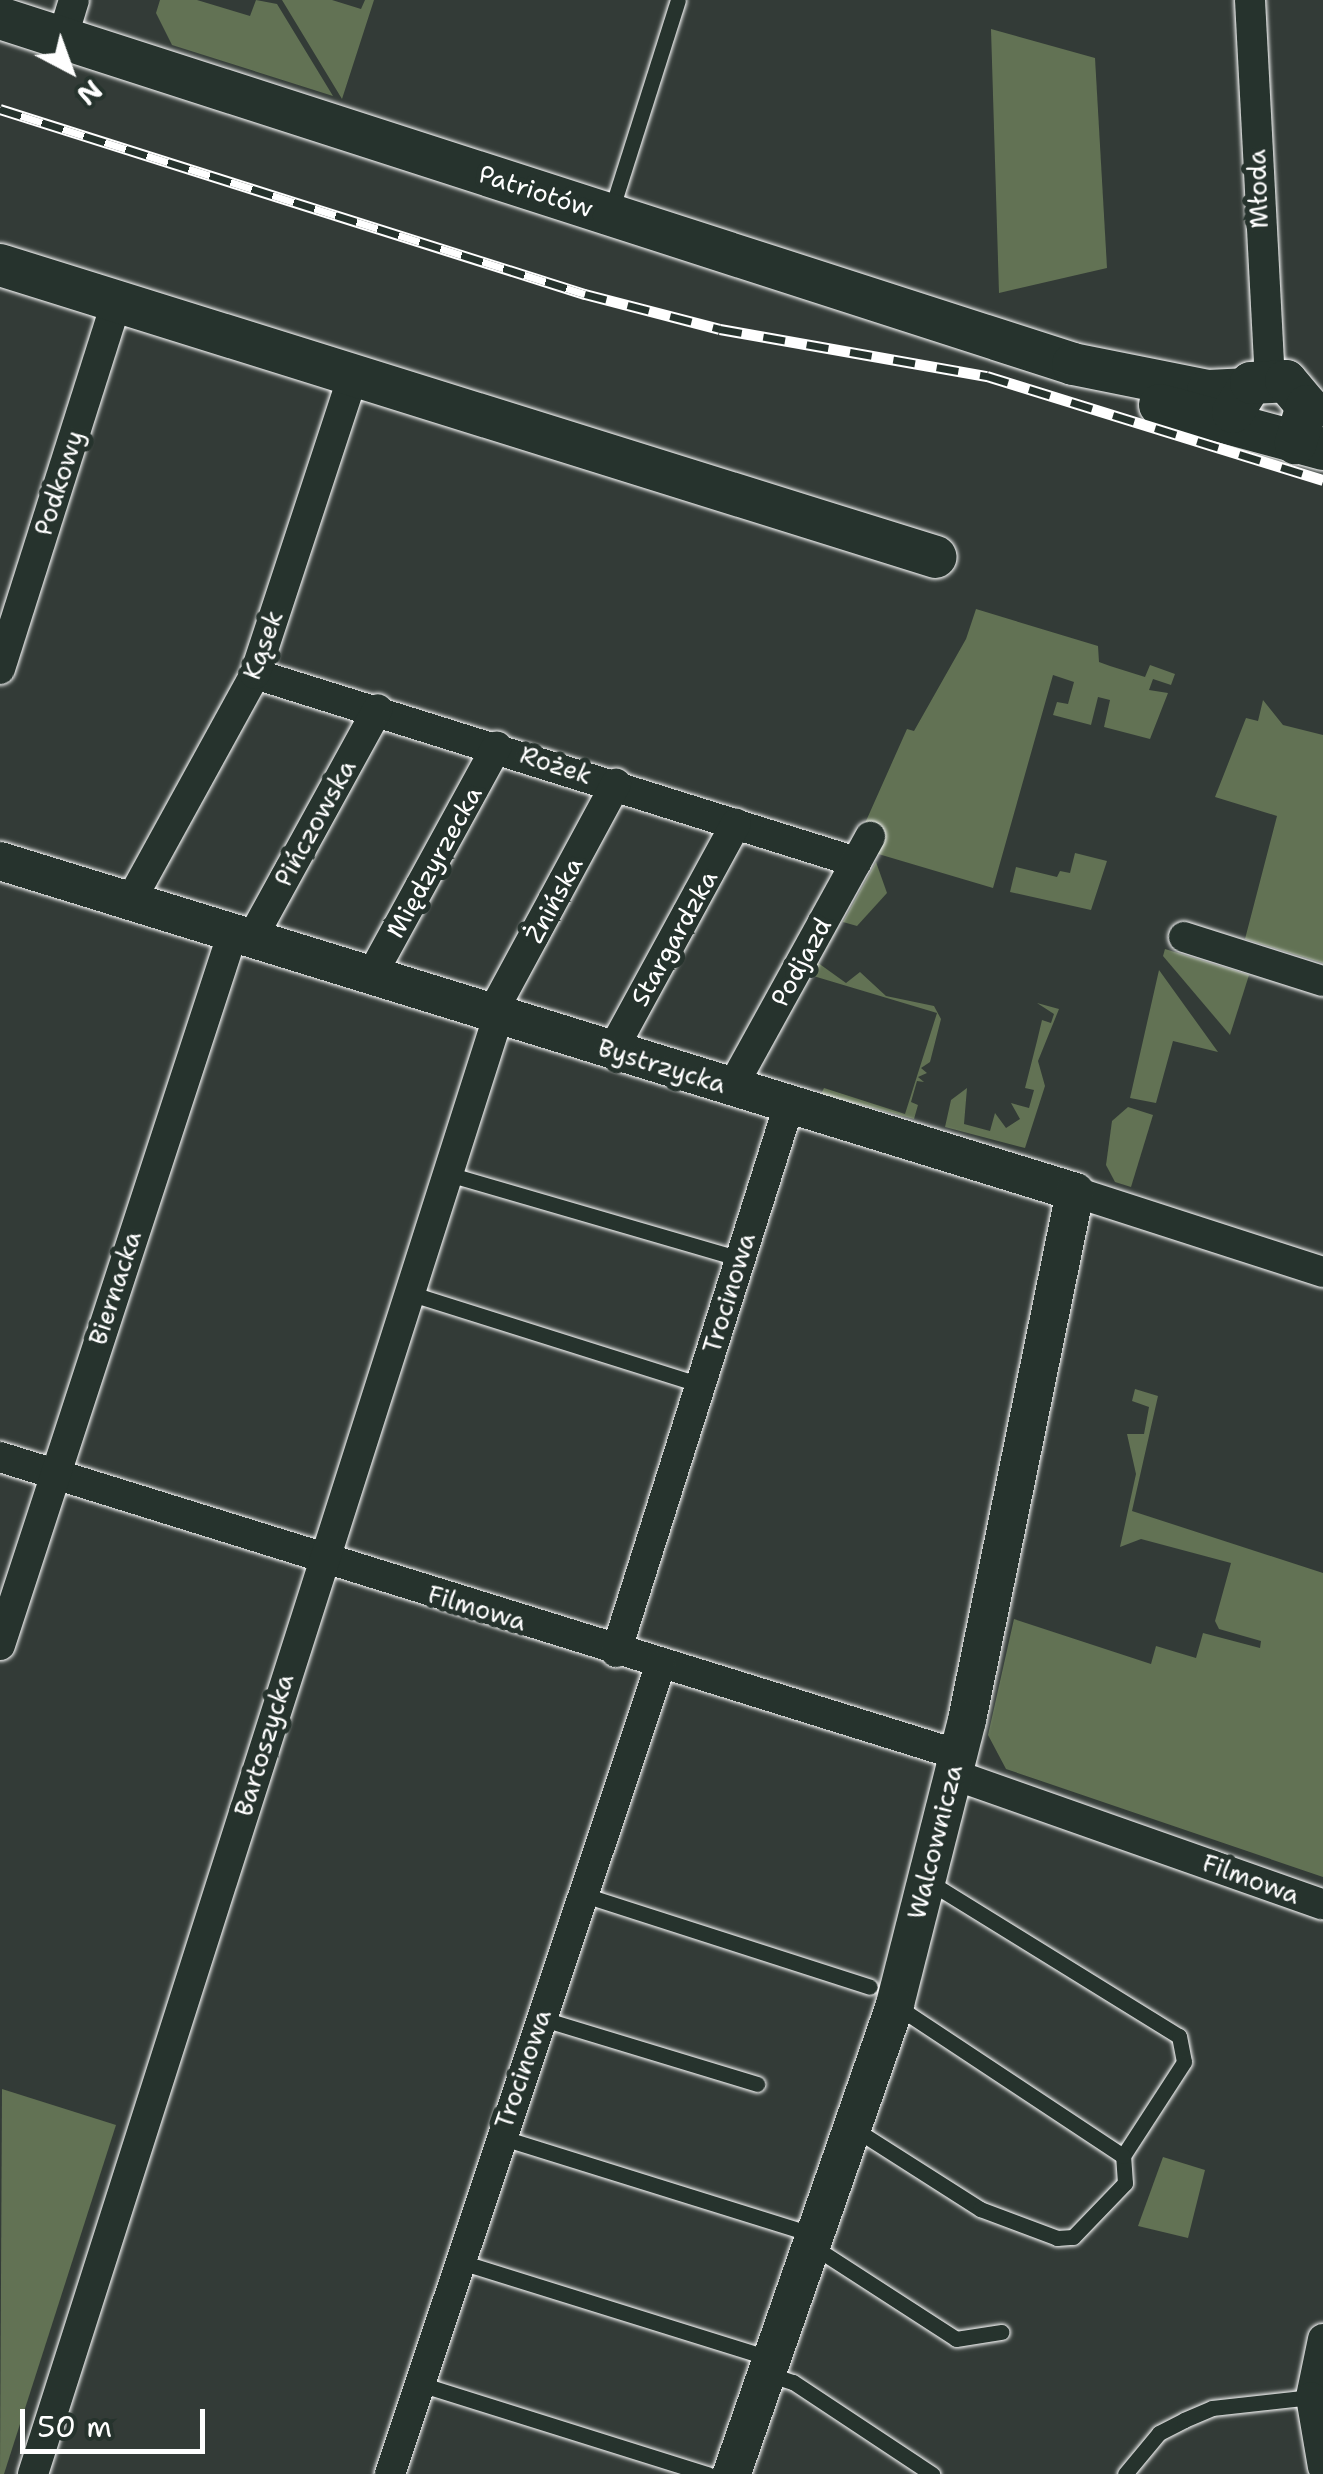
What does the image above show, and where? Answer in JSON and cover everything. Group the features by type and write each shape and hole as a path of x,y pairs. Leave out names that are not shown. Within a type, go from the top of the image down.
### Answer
{"main road":[{"name":"Patriotów","path":"0,18 68,19 610,215 1073,364 1275,400 1310,446"},
{"path":"0,265 118,298 936,556"},
{"path":"1275,400 1308,418 1310,446"}],"street":[{"name":"Młoda","path":"1250,0 1275,400"},
{"name":"Podkowy","path":"0,669 118,298"},
{"name":"Kąsek","path":"131,900 255,674 354,373"},
{"name":"Rożek","path":"255,674 497,746 736,824 862,850"},
{"name":"Pińczowska","path":"242,935 378,709"},
{"name":"Międzyrzecka","path":"370,978 497,746"},
{"name":"Żnińska","path":"495,1016 616,784"},
{"name":"Stargardzka","path":"612,1051 736,824"},
{"name":"Podjazd","path":"732,1087 862,850"},
{"name":"Bystrzycka","path":"0,861 1323,1272"},
{"name":"Biernacka","path":"0,1645 242,935"},
{"path":"1184,937 1323,981"},
{"name":"Bartoszycka","path":"33,2474 495,1016"},
{"name":"Trocinowa","path":"616,1652 789,1106"},
{"name":"Walcownicza","path":"732,2474 816,2242 853,2128 882,1996 926,1880 1075,1192"},
{"name":"Filmowa","path":"0,1457 660,1666 954,1764 1323,1905"},
{"name":"Trocinowa","path":"390,2474 660,1666"},
{"path":"1323,2339 1311,2397 1323,2467"}],"lane":[{"path":"610,215 678,0"},
{"path":"448,1174 740,1259"},
{"path":"410,1293 700,1386"},
{"path":"926,1880 1179,2036 1184,2062 1123,2156"},
{"path":"584,1895 882,1996 1123,2156 1129,2168 1114,2199 1073,2237 1057,2238 980,2209 853,2128"},
{"path":"540,2018 756,2084"},
{"path":"500,2138 816,2242 956,2339 974,2341 1001,2332"},
{"path":"461,2262 771,2367 932,2474"},
{"path":"420,2384 708,2474"},
{"path":"1125,2474 1159,2434 1212,2408 1311,2397"}],"green space":[{"path":"160,0 197,0 250,16 256,0 277,4 333,96 172,45 156,13"},
{"path":"282,0 332,0 361,9 365,0 374,0 342,99"},
{"path":"991,29 1095,58 1107,268 999,293"},
{"path":"976,609 1098,646 1099,662 1110,666 1145,677 1150,665 1175,674 1171,685 1153,679 1149,690 1168,693 1150,739 1104,727 1110,700 1098,697 1091,725 1053,715 1057,702 1068,704 1074,682 1053,675 993,888 875,853 862,830 907,729 914,731 966,639"},
{"path":"1263,700 1283,725 1323,735 1323,963 1245,939 1277,816 1215,797 1246,718 1258,721"},
{"path":"1075,853 1107,861 1091,910 1010,892 1016,867 1057,877 1060,871 1070,873"},
{"path":"876,862 887,893 857,926 843,922"},
{"path":"1165,949 1249,975 1230,1035 1163,956"},
{"path":"814,960 846,983 860,972 886,996 934,1006 941,1019 930,1062 921,1068 927,1073 918,1077 924,1082 917,1081 911,1102 918,1105 914,1119 821,1094 824,1088 905,1114 937,1013 810,975"},
{"path":"1159,970 1218,1052 1173,1041 1156,1103 1130,1098"},
{"path":"1037,1003 1059,1009 1038,1061 1045,1086 1025,1148 945,1127 951,1100 967,1088 964,1124 990,1131 995,1113 1006,1128 1020,1119 1011,1103 1029,1108 1034,1090 1025,1088 1042,1020 1051,1023 1054,1014"},
{"path":"1128,1107 1153,1115 1131,1187 1115,1182 1106,1165 1112,1121"},
{"path":"1135,1389 1158,1396 1132,1511 1323,1573 1323,1877 1006,1769 988,1735 1014,1619 1151,1664 1156,1646 1196,1658 1203,1633 1260,1648 1261,1641 1219,1629 1215,1621 1231,1563 1141,1539 1120,1547 1136,1474 1127,1434 1144,1434 1149,1407 1132,1401"},
{"path":"2,2089 116,2125 4,2474 0,2474"},
{"path":"1163,2157 1205,2170 1188,2238 1138,2226"}],"railway":[{"path":"0,109 585,294 720,329 987,376 1323,480"}]}
